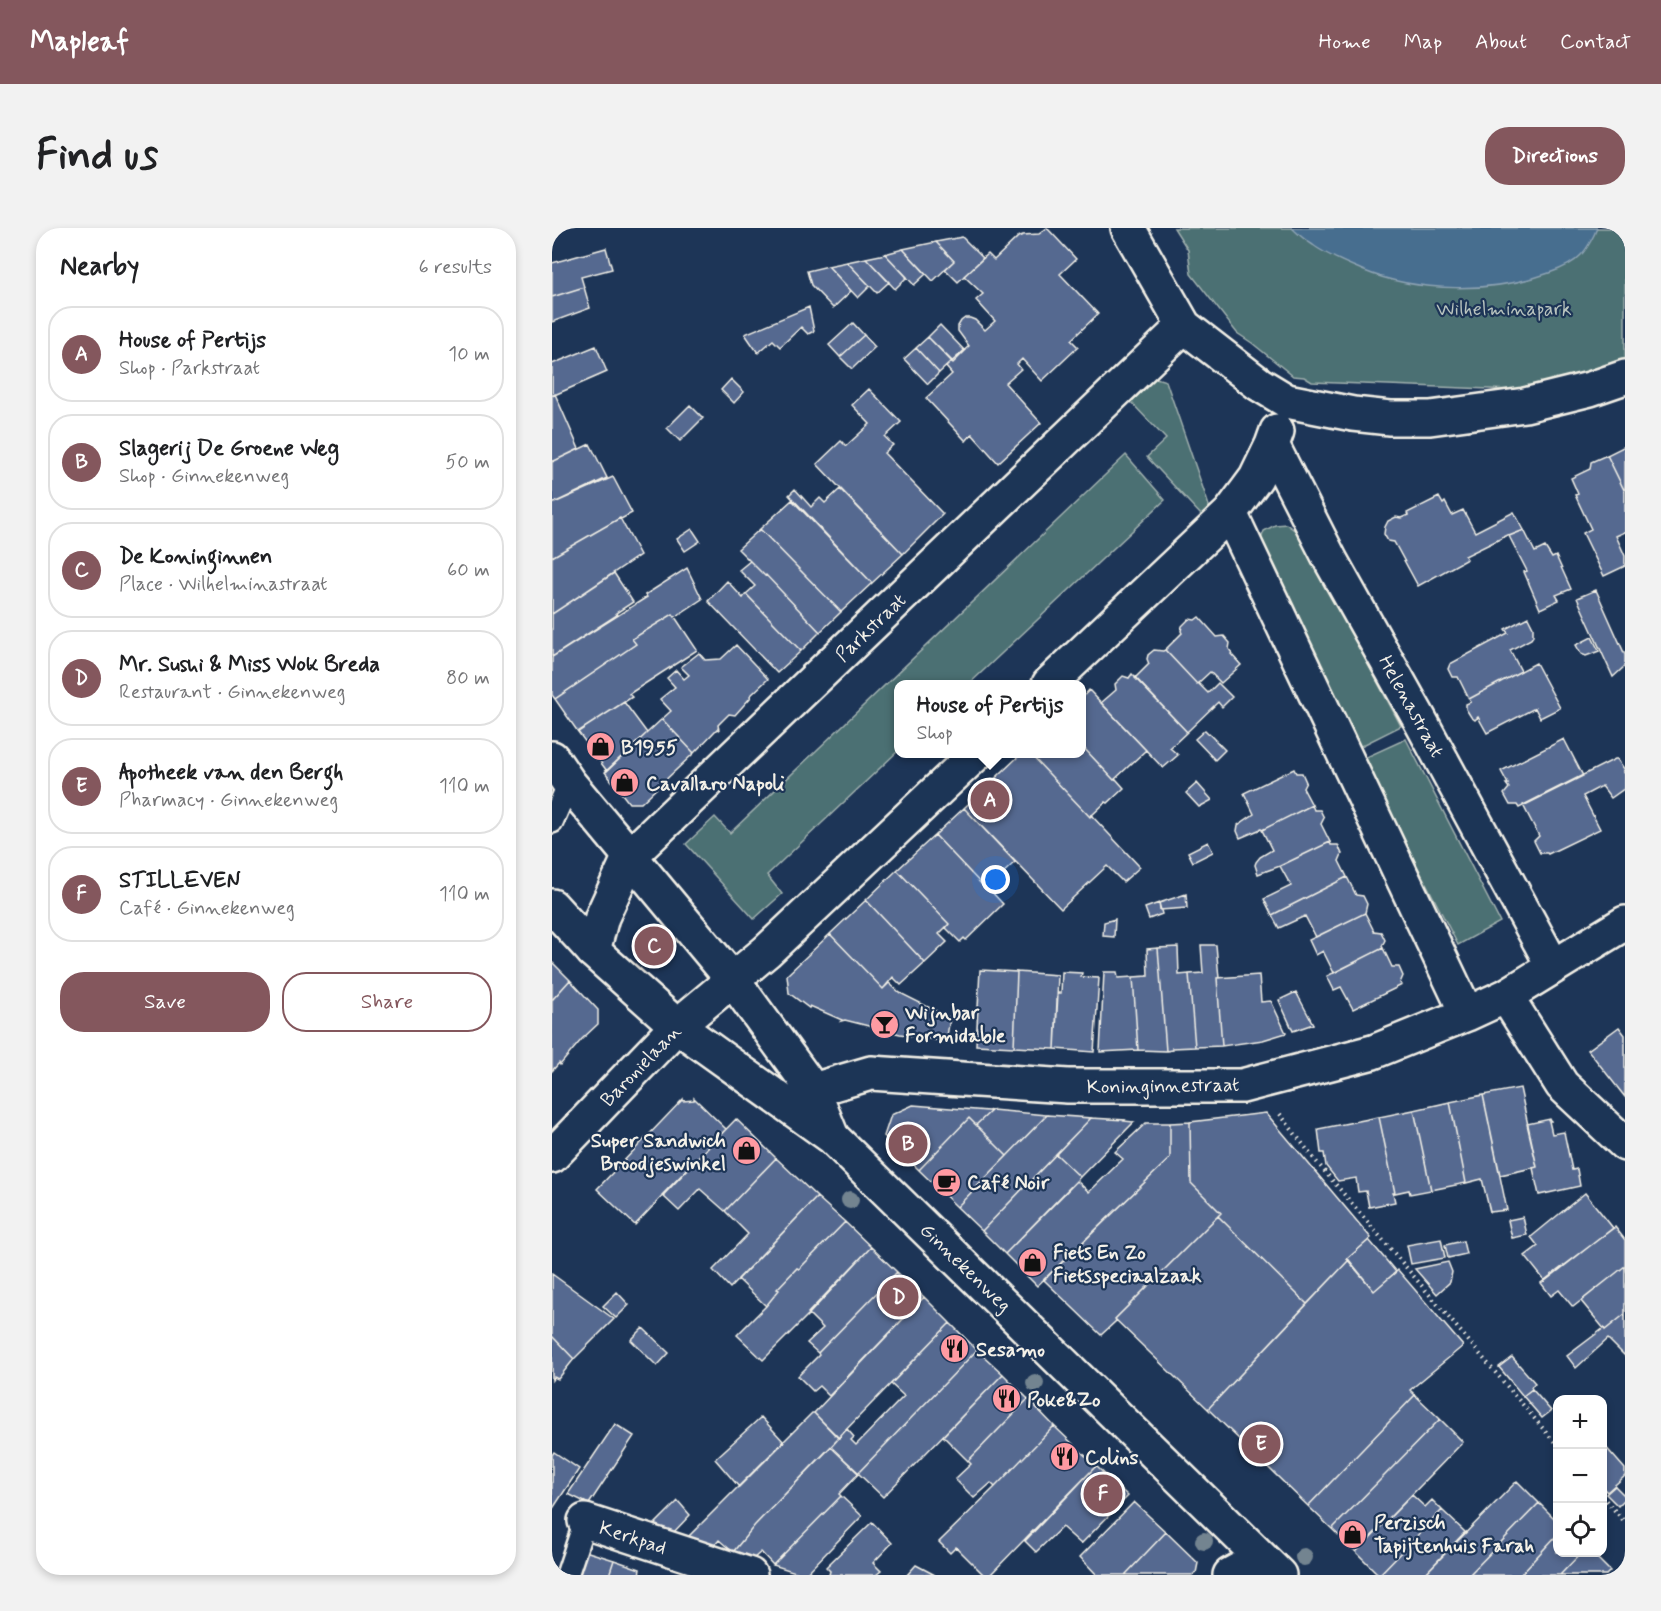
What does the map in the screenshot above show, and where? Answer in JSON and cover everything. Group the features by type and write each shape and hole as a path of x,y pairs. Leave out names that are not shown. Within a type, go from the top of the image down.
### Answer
{"street":[{"path":"1128,228 1184,326 1259,384 1287,401 1353,414 1390,418 1430,418 1525,405 1590,389 1625,377"},
{"name":"Parkstraat","path":"593,951 602,917 630,856 1184,326"},
{"path":"1053,680 1230,513 1256,478 1272,445 1287,401"},
{"name":"Helenastraat","path":"1272,445 1331,561 1553,966"},
{"path":"1230,513 1467,1014"},
{"path":"733,980 767,951 971,758"},
{"name":"Ginnekenweg","path":"561,770 733,980 813,1089 832,1137"},
{"name":"Ginnekenweg","path":"552,906 593,951 677,1026 832,1137 1270,1566"},
{"name":"Koninginnestraat","path":"813,1089 872,1073 1068,1086 1242,1086 1373,1052 1467,1014 1506,996 1625,923"},
{"name":"Baronielaan","path":"552,1156 677,1026 733,980"},
{"path":"1506,996 1562,1085 1625,1144"},
{"name":"Kerkpad","path":"585,1521 750,1575"},
{"path":"1230,1575 1270,1566"}],"lane":[{"path":"552,822 561,770"},
{"path":"567,1575 585,1521"}],"path":[{"path":"1269,1079 1280,1114 1315,1160 1553,1439"},
{"path":"1607,1502 1625,1522"}],"green space":[{"name":"Wilhelminapark","path":"1174,228 1625,228 1625,360 1603,370 1515,390 1312,382 1304,377 1293,376 1237,333 1191,274 1188,250"},
{"path":"1156,378 1166,381 1210,509 1202,516 1147,457 1166,439 1131,402"},
{"path":"1126,455 1165,500 973,680 894,680 894,755 767,875 782,894 754,919 686,844 715,817 730,833"},
{"path":"1286,524 1297,532 1401,726 1357,748 1257,550 1264,531 1275,525"},
{"path":"1406,739 1500,922 1458,945 1362,759"}],"water":[{"path":"1292,228 1597,228 1581,255 1571,264 1558,270 1527,280 1455,288 1407,283 1362,270 1324,252"}],"building":[{"path":"1047,228 1076,259 1060,274 1098,314 1071,340 1078,347 1042,381 1022,359 1017,364 1021,369 1005,383 1041,423 998,463 972,434 966,441 926,398 952,374 946,367 969,346 958,331 961,321 970,318 985,330 995,321 976,300 983,294 964,276 988,254 994,260 1018,237 1039,234"},
{"path":"962,237 983,258 958,282 945,269 954,261 936,242"},
{"path":"936,242 954,261 933,281 903,249"},
{"path":"606,248 612,269 581,277 584,287 552,297 552,263"},
{"path":"903,249 926,274 914,285 885,254"},
{"path":"885,254 907,277 895,289 866,258"},
{"path":"866,258 889,282 877,293 847,262"},
{"path":"847,262 870,286 858,298 828,266"},
{"path":"828,266 851,291 833,308 811,285 807,271"},
{"path":"584,287 590,308 552,322 552,297"},
{"path":"809,307 814,331 808,334 801,327 780,347 773,340 758,353 745,334"},
{"path":"853,323 864,335 840,357 829,345"},
{"path":"940,325 965,351 953,363 928,337"},
{"path":"864,335 875,347 852,369 840,357"},
{"path":"928,337 952,361 939,373 916,348"},
{"path":"596,346 607,372 552,396 552,364"},
{"path":"916,348 939,373 928,384 904,359"},
{"path":"731,379 744,392 734,403 721,390"},
{"path":"869,389 901,422 885,437 893,445 884,453 943,514 903,554 817,464 841,441 846,446 870,424 852,405"},
{"path":"555,394 579,449 552,462 552,396"},
{"path":"690,405 703,418 680,441 667,428"},
{"path":"590,444 607,478 552,504 552,462"},
{"path":"1625,448 1625,492 1607,455"},
{"path":"1607,455 1625,492 1625,532 1616,536 1625,556 1625,566 1604,576 1583,533 1591,529 1575,495 1578,494 1571,478 1590,469 1591,462"},
{"path":"613,477 632,513 552,557 552,504"},
{"path":"795,489 811,507 820,498 825,503 840,489 903,554 872,583 789,495"},
{"path":"1439,497 1443,504 1445,502 1452,515 1463,510 1475,532 1514,512 1524,530 1508,535 1465,556 1467,559 1418,586 1394,542 1388,541 1384,534 1385,527 1388,521 1408,515 1407,513"},
{"path":"792,500 872,583 841,612 760,529"},
{"path":"620,518 640,555 552,614 552,557"},
{"path":"692,529 700,541 685,551 677,539"},
{"path":"760,529 841,612 820,632 738,549"},
{"path":"1524,530 1535,552 1545,547 1552,558 1556,556 1571,589 1556,595 1559,600 1540,609 1524,572 1527,571 1509,536"},
{"path":"750,561 820,632 801,651 746,594 755,586 739,570"},
{"path":"687,568 702,599 675,617 673,614 632,639 636,644 555,699 552,695 552,657 647,597 645,595"},
{"path":"614,573 633,602 552,657 552,614"},
{"path":"727,581 743,598 746,594 801,651 777,673 708,601"},
{"path":"1596,590 1625,655 1625,666 1613,677 1577,598"},
{"path":"673,614 697,650 629,694 632,697 578,732 555,699 636,644 632,639"},
{"path":"1199,617 1217,637 1224,636 1230,643 1231,654 1241,665 1221,683 1210,672 1197,684 1165,650 1182,633 1182,626 1189,619 1195,620"},
{"path":"1528,617 1533,627 1533,636 1510,650 1521,671 1469,699 1458,677 1452,677 1448,669 1450,664 1508,633 1505,629"},
{"path":"1592,637 1599,651 1586,656 1581,654 1576,645"},
{"path":"736,645 768,679 735,715 729,714 718,725 719,730 717,729 694,753 662,719 671,711 660,699 675,687 667,678 676,670 684,679 689,675 681,667 699,653 705,660 721,659"},
{"path":"1154,650 1165,650 1208,693 1218,683 1232,697 1222,707 1218,702 1187,732 1135,678 1149,664 1148,655"},
{"path":"1536,663 1560,708 1540,718 1535,708 1487,733 1478,717 1475,720 1466,709 1466,704 1471,702 1469,699"},
{"path":"1132,674 1187,732 1170,748 1178,755 1163,768 1101,703 1116,690 1115,684 1123,676 1129,678"},
{"path":"1089,690 1146,750 1114,780 1086,750 1086,693"},
{"path":"624,702 647,733 607,771 578,732"},
{"path":"662,719 694,753 641,803 629,803 605,772"},
{"path":"1205,730 1225,750 1215,760 1195,739"},
{"path":"1564,739 1583,776 1519,808 1517,805 1510,805 1504,794 1509,788 1506,784 1508,784 1501,771"},
{"path":"1086,750 1114,780 1116,779 1124,788 1090,817 1034,758 1086,758"},
{"path":"1017,758 1034,758 1140,867 1123,882 1107,866 1061,909 964,808"},
{"path":"1615,759 1625,770 1623,771 1625,788 1611,798 1602,786 1583,796 1600,829 1548,854 1540,853 1534,841 1539,836 1523,805"},
{"path":"1294,769 1296,773 1302,773 1306,782 1303,788 1312,805 1262,830 1240,838 1237,831 1238,825 1254,814 1244,793"},
{"path":"1197,783 1212,800 1199,807 1186,793"},
{"path":"1312,805 1314,810 1320,810 1324,818 1321,824 1330,842 1258,874 1256,862 1272,850 1262,830"},
{"path":"964,808 1015,862 986,889 935,835"},
{"path":"935,835 1003,904 966,940 964,938 960,942 946,928 949,924 897,870"},
{"path":"1208,842 1213,852 1193,862 1188,852"},
{"path":"1330,842 1331,845 1338,845 1342,854 1339,861 1347,877 1272,915 1264,899 1291,886 1280,866"},
{"path":"897,870 949,924 939,934 947,942 925,963 866,900"},
{"path":"1347,877 1356,895 1363,896 1367,904 1365,913 1316,937 1305,916 1279,928 1272,915"},
{"path":"1186,894 1187,908 1160,910 1159,903"},
{"path":"866,900 925,963 901,985 893,977 883,989 830,934"},
{"path":"1159,903 1162,914 1149,919 1145,908"},
{"path":"1365,913 1374,931 1381,932 1385,940 1383,948 1334,973 1323,951 1316,955 1309,940"},
{"path":"1115,919 1114,937 1103,936 1104,922"},
{"path":"830,934 883,989 889,983 900,993 950,1018 946,1042 841,1021 810,1006 809,1008 789,993 787,975"},
{"path":"1201,945 1216,945 1222,1046 1195,1047 1189,974 1203,973"},
{"path":"1178,947 1179,975 1189,974 1195,1047 1172,1048 1166,1051 1158,948"},
{"path":"1158,948 1166,1051 1138,1050 1133,977 1148,976 1147,949"},
{"path":"1383,948 1392,967 1399,967 1403,976 1400,983 1402,985 1353,1009 1341,987 1334,990 1327,976"},
{"path":"552,962 570,980 552,1000"},
{"path":"980,970 1017,972 1014,1047 976,1045"},
{"path":"1017,972 1058,975 1055,1049 1014,1047"},
{"path":"1062,972 1082,973 1081,977 1099,978 1094,1052 1055,1049 1058,993 1061,993"},
{"path":"1104,972 1117,972 1118,978 1133,977 1138,1050 1100,1052"},
{"path":"1259,975 1261,1002 1271,1001 1286,1033 1263,1040 1222,1046 1217,978"},
{"path":"570,980 598,1010 598,1024 552,1071 552,1000"},
{"path":"1296,992 1313,1024 1293,1031 1279,1000"},
{"path":"1619,1027 1625,1035 1625,1097 1588,1050"},
{"path":"1520,1088 1537,1167 1500,1175 1483,1095"},
{"path":"1483,1095 1507,1210 1490,1212 1482,1179 1466,1183 1450,1102"},
{"path":"694,1098 726,1129 635,1225 597,1189 683,1099 683,1101 694,1100"},
{"path":"1450,1102 1466,1183 1431,1190 1414,1110"},
{"path":"913,1105 992,1110 976,1125 969,1118 919,1170 884,1136 891,1115"},
{"path":"992,1110 1047,1115 1007,1156 976,1125"},
{"path":"1414,1110 1431,1190 1410,1194 1409,1190 1395,1193 1379,1117"},
{"path":"1266,1113 1371,1238 1347,1259 1349,1260 1307,1304 1218,1216 1221,1213 1191,1183 1190,1122"},
{"path":"1047,1115 1091,1118 982,1231 957,1207"},
{"path":"1379,1117 1395,1202 1369,1207 1366,1191 1358,1192 1356,1178 1338,1181 1326,1166 1324,1153 1321,1153 1318,1129"},
{"path":"969,1118 1007,1156 957,1207 919,1170"},
{"path":"1091,1118 1134,1122 1080,1177 1056,1154"},
{"path":"736,1119 776,1158 725,1211 700,1189 679,1211 662,1195"},
{"path":"1550,1119 1552,1134 1564,1132 1572,1170 1577,1169 1580,1186 1539,1195 1533,1168 1537,1167 1527,1124"},
{"path":"1190,1122 1191,1183 1221,1213 1101,1335 1044,1280 1170,1158 1170,1123"},
{"path":"1146,1123 1170,1123 1170,1158 1037,1286 1005,1254 1077,1181 1089,1192 1123,1159 1115,1152"},
{"path":"1056,1154 1080,1177 1005,1254 982,1231"},
{"path":"776,1158 817,1197 730,1288 713,1270 748,1234 725,1211"},
{"path":"1585,1193 1613,1228 1545,1281 1525,1256 1538,1246 1531,1237"},
{"path":"817,1197 845,1222 777,1289 779,1290 766,1306 738,1279"},
{"path":"1218,1216 1307,1304 1208,1409 1115,1319"},
{"path":"1523,1217 1527,1235 1512,1238 1508,1220"},
{"path":"845,1222 871,1247 763,1360 737,1335 766,1306 779,1290 777,1289 797,1268 799,1269"},
{"path":"1615,1227 1625,1240 1625,1266 1573,1307 1559,1290 1551,1296 1541,1283"},
{"path":"1441,1239 1445,1258 1411,1264 1407,1245"},
{"path":"1369,1240 1396,1272 1374,1291 1347,1259"},
{"path":"1463,1241 1466,1254 1448,1258 1445,1245"},
{"path":"871,1247 897,1272 818,1353 807,1343 823,1328 808,1313"},
{"path":"1349,1260 1374,1291 1398,1270 1463,1346 1410,1390 1415,1395 1308,1506 1208,1409"},
{"path":"1448,1262 1452,1272 1450,1282 1437,1294 1415,1269"},
{"path":"1625,1266 1625,1314 1605,1330 1581,1301"},
{"path":"897,1272 924,1297 829,1396 819,1386 813,1391 798,1376"},
{"path":"552,1274 614,1319 574,1359 552,1336"},
{"path":"617,1292 629,1305 616,1318 603,1306"},
{"path":"924,1297 950,1323 838,1438 814,1413"},
{"path":"1625,1314 1625,1356 1608,1339 1576,1368 1567,1356"},
{"path":"950,1323 977,1350 858,1473 831,1447 847,1429 854,1437 851,1440 856,1445 904,1396 891,1384"},
{"path":"643,1328 669,1353 657,1366 631,1340"},
{"path":"552,1336 574,1359 558,1379 554,1377 552,1380"},
{"path":"977,1350 1003,1374 883,1497 858,1473"},
{"path":"1512,1357 1535,1383 1532,1389 1523,1396 1499,1367"},
{"path":"1003,1374 1028,1399 968,1461 943,1436"},
{"path":"1532,1389 1551,1411 1542,1418 1523,1396"},
{"path":"1415,1395 1440,1419 1332,1529 1308,1506"},
{"path":"1028,1399 1054,1426 995,1487 991,1483 974,1498 955,1479 971,1464 968,1461"},
{"path":"812,1413 839,1438 755,1525 733,1552 719,1540 714,1546 688,1537"},
{"path":"761,1417 784,1442 739,1487 715,1459"},
{"path":"1440,1419 1463,1442 1356,1552 1332,1529"},
{"path":"615,1424 634,1436 589,1504 568,1494"},
{"path":"1054,1426 1096,1466 990,1575 984,1575 956,1547 950,1553 939,1542"},
{"path":"831,1447 859,1473 839,1494 841,1496 773,1565 761,1552 754,1558 733,1552 755,1525"},
{"path":"1607,1449 1625,1469 1625,1476 1607,1492"},
{"path":"554,1452 579,1469 552,1510 552,1455"},
{"path":"1096,1466 1128,1496 1081,1544 1062,1527 1036,1552 1025,1541"},
{"path":"1517,1481 1539,1503 1469,1575 1424,1575"},
{"path":"1615,1486 1625,1496 1625,1499 1618,1506 1607,1493"},
{"path":"1412,1495 1425,1507 1432,1500 1442,1510 1379,1575 1356,1552"},
{"path":"841,1496 862,1516 805,1575 773,1565"},
{"path":"678,1501 690,1515 673,1533 653,1526"},
{"path":"1134,1502 1166,1532 1125,1575 1097,1575 1080,1557"},
{"path":"1539,1503 1553,1517 1553,1539 1520,1575 1469,1575"},
{"path":"1442,1510 1465,1532 1424,1575 1379,1575"},
{"path":"872,1522 892,1543 873,1563 881,1571 876,1575 829,1575 830,1571 826,1567"},
{"path":"1166,1532 1198,1563 1196,1573 1192,1575 1125,1575"},
{"path":"1553,1539 1553,1557 1577,1557 1560,1575 1520,1575"},
{"path":"585,1551 614,1560 609,1575 577,1575"},
{"path":"1577,1557 1596,1557 1610,1571 1606,1575 1560,1575"},
{"path":"614,1560 640,1569 639,1575 609,1575"},
{"path":"916,1565 935,1575 907,1575"}],"place":[{"name":"B1955","path":"600,747"},
{"name":"Cavallaro Napoli","path":"625,783"},
{"name":"House of Pertijs","path":"990,800"},
{"name":"De Koninginnen","path":"654,946"},
{"name":"Wijnbar Formidable","path":"884,1024"},
{"name":"Slagerij De Groene Weg","path":"908,1144"},
{"name":"Super Sandwich Broodjeswinkel","path":"747,1151"},
{"name":"Café Noir","path":"946,1182"},
{"name":"Fiets En Zo Fietsspeciaalzaak","path":"1032,1263"},
{"name":"Mr. Sushi & Miss Wok Breda","path":"899,1297"},
{"name":"Sesamo","path":"955,1349"},
{"name":"Poke&Zo","path":"1006,1399"},
{"name":"Apotheek van den Bergh","path":"1261,1444"},
{"name":"Colins","path":"1064,1457"},
{"name":"STILLEVEN","path":"1103,1494"},
{"name":"Perzisch Tapijtenhuis Farah","path":"1353,1534"}]}
